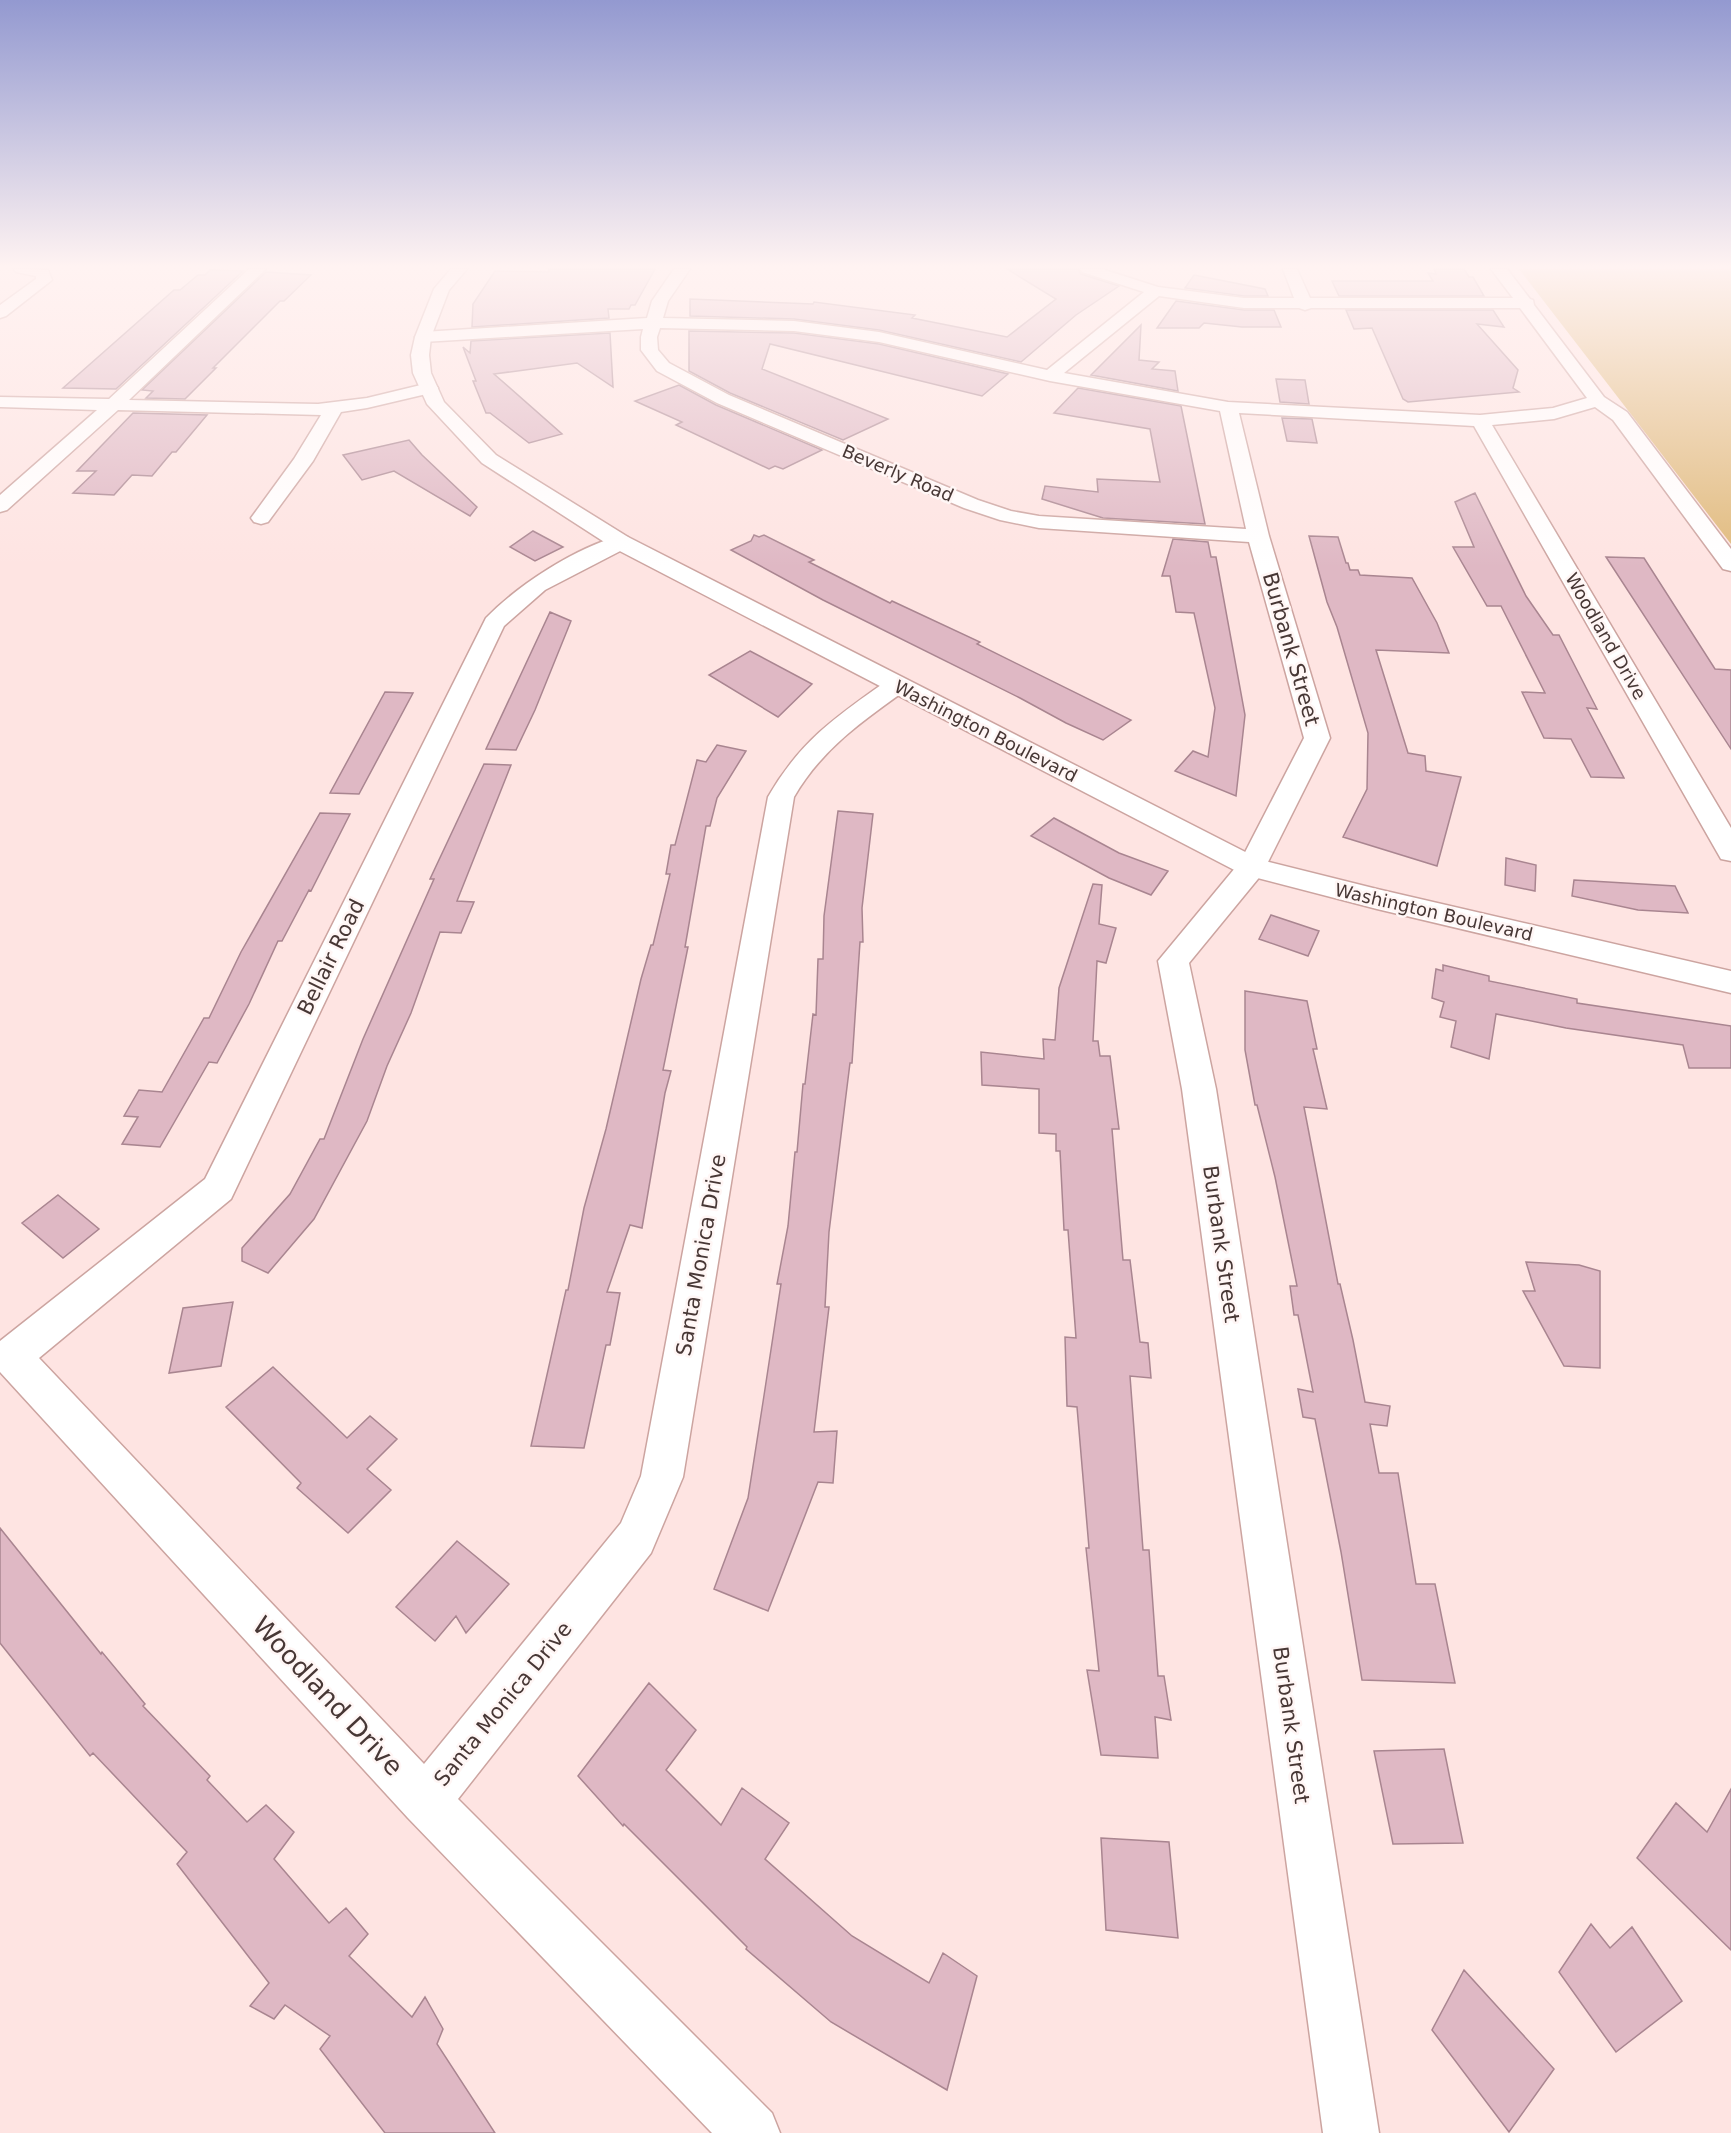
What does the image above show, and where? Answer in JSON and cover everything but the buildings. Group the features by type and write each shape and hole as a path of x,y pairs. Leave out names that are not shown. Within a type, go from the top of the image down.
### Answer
{"street":[{"path":"0,506 152,369"},
{"name":"Washington Boulevard","path":"422,369 436,404 489,459 620,542 1252,867 1377,899 1731,982"},
{"name":"Beverly Road","path":"665,369 680,378 971,504 1006,516 1039,522 1257,536"},
{"path":"1017,369 1228,406 1480,421 1554,413 1583,407 1598,401"},
{"path":"1050,376 1059,369"},
{"path":"1574,369 1598,401 1620,416 1731,564"},
{"path":"0,402 318,410 367,403 429,388"},
{"name":"Burbank Street","path":"1228,406 1257,536 1317,738 1252,867 1173,961 1199,1089 1351,2133"},
{"path":"261,518 303,461 334,408"},
{"name":"Woodland Drive","path":"1480,421 1731,852"},
{"name":"Bellair Road","path":"11,1356 218,1189 494,622 510,604 534,585 620,542"},
{"name":"Santa Monica Drive","path":"425,1801 636,1538 662,1477 781,797 799,767 822,740 897,685"},
{"name":"Woodland Drive","path":"11,1356 425,1801 752,2133"}],"shaded area":[{"path":"1596,369 1731,369 1731,544"}]}
